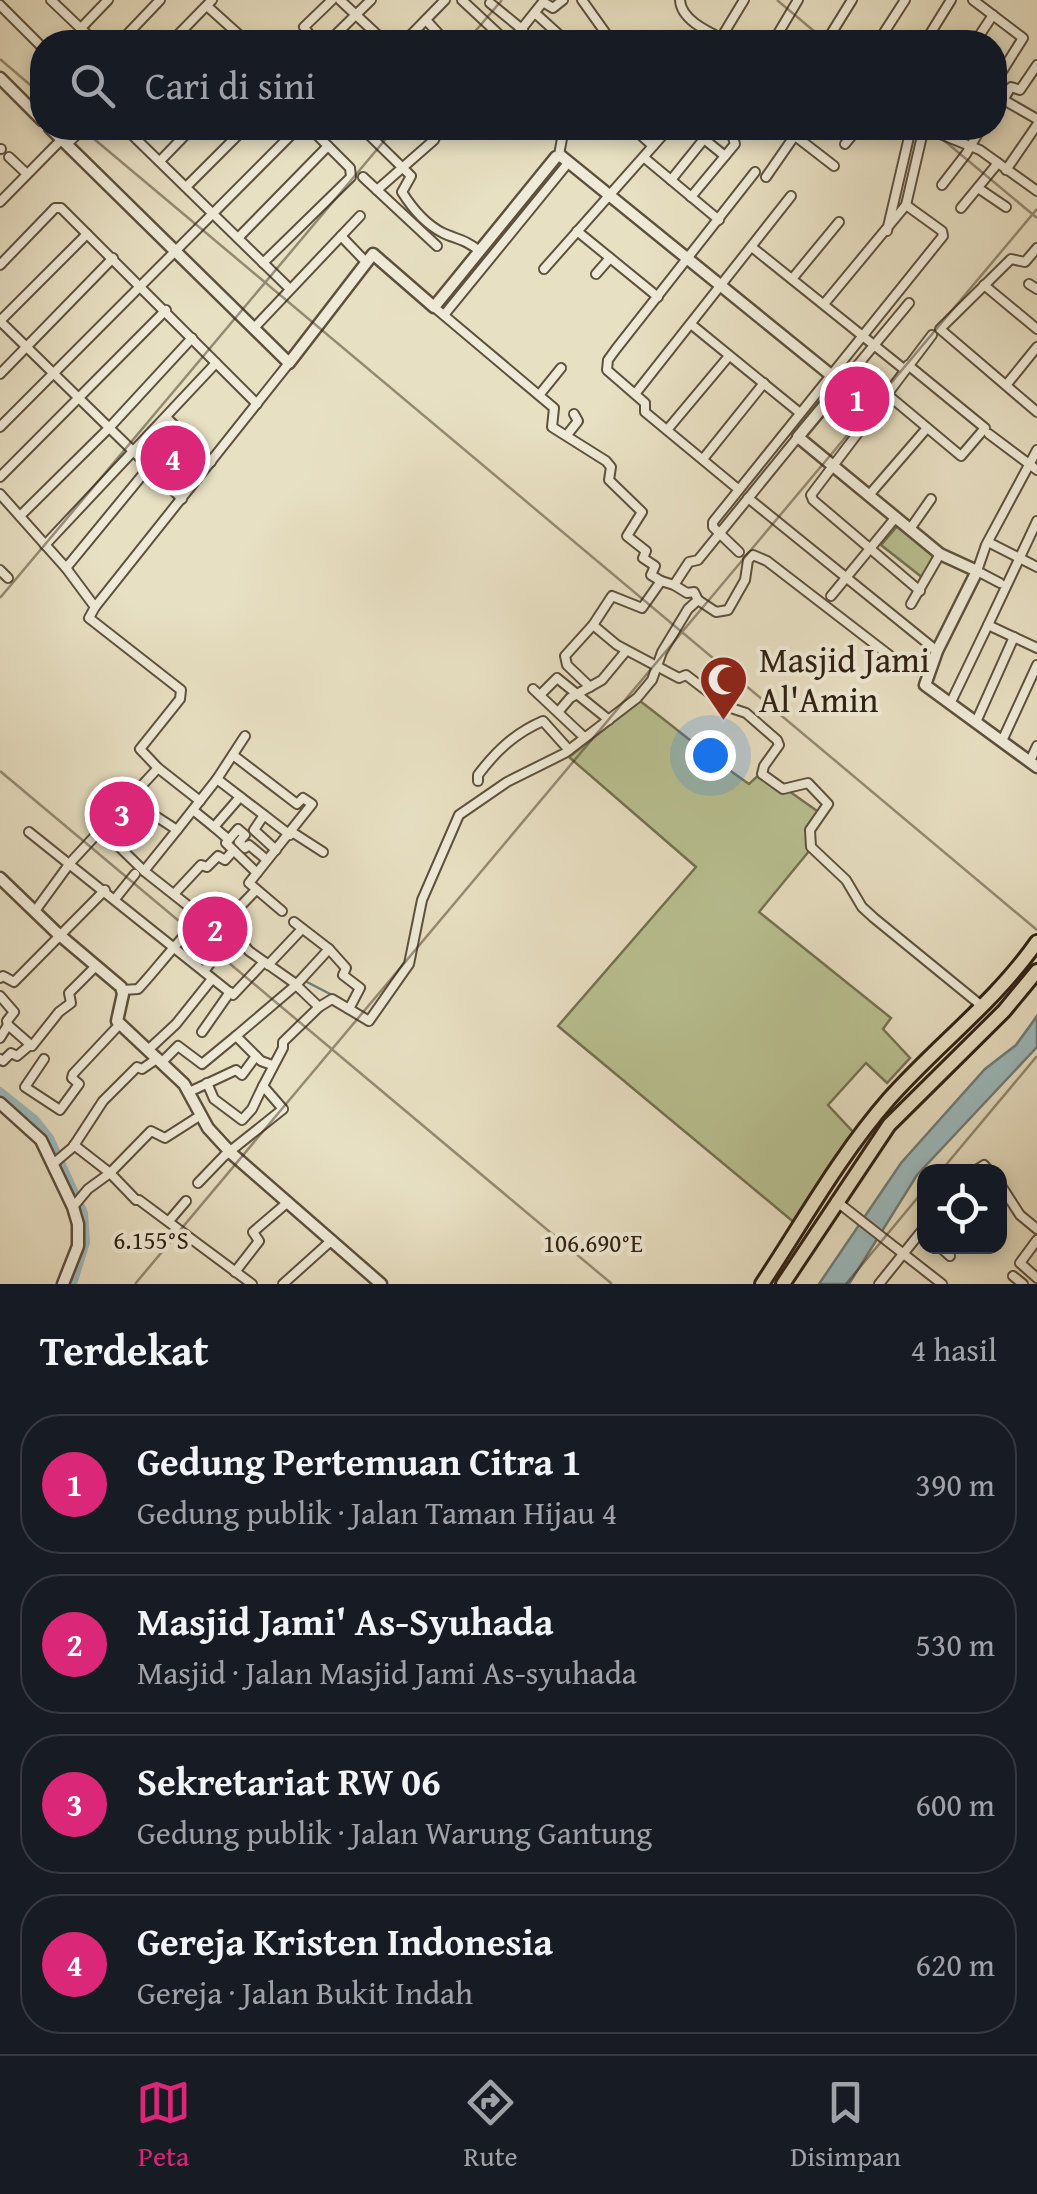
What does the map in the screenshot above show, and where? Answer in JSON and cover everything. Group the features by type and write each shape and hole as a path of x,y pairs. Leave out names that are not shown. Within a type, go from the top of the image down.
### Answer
{"highway":[{"path":"762,1284 864,1131 890,1099 984,1008 1037,942"},
{"path":"789,1280 836,1201 889,1125 1011,1004 1037,971"},
{"path":"955,1036 955,1046 966,1048"},
{"path":"934,1055 944,1058 944,1068"}],"street":[{"path":"7,0 0,6 30,35"},
{"path":"54,1 81,28 108,0"},
{"path":"131,30 160,0"},
{"path":"193,0 208,5 234,30"},
{"path":"306,30 304,27 332,0"},
{"path":"340,0 373,30"},
{"path":"341,30 370,0"},
{"path":"416,30 446,0"},
{"path":"462,0 498,30"},
{"path":"490,3 523,30 542,1 553,8 563,0"},
{"path":"582,0 603,30"},
{"path":"680,0 685,16 708,30"},
{"path":"730,30 744,0"},
{"path":"780,30 798,0"},
{"path":"833,30 852,0"},
{"path":"886,30 905,0"},
{"path":"932,30 951,0"},
{"path":"974,0 1023,38 1007,63"},
{"path":"183,30 208,5"},
{"path":"535,13 554,30"},
{"path":"983,30 993,14"},
{"path":"426,20 435,30"},
{"path":"1007,90 1020,90 1037,66"},
{"path":"0,78 30,108"},
{"path":"1006,170 1037,122 1007,103"},
{"path":"138,140 290,289"},
{"path":"160,161 180,140"},
{"path":"186,187 233,140"},
{"path":"0,428 286,140"},
{"path":"263,263 351,177 350,168 322,140"},
{"path":"374,140 411,176 402,192 415,212 442,232 459,236 479,251"},
{"path":"377,190 434,140"},
{"path":"444,315 521,209 563,159 562,140"},
{"path":"646,140 653,146"},
{"path":"544,270 658,140"},
{"path":"671,180 704,140 725,156"},
{"path":"691,197 735,144 734,140"},
{"path":"766,177 791,140"},
{"path":"807,140 834,166"},
{"path":"844,144 848,140"},
{"path":"886,231 909,140"},
{"path":"824,304 906,205 921,140"},
{"path":"956,140 998,163 1033,189 1037,178"},
{"path":"942,185 974,140"},
{"path":"0,202 64,141 289,363"},
{"path":"238,238 328,146"},
{"path":"9,157 28,174"},
{"path":"563,159 842,384"},
{"path":"648,160 719,220"},
{"path":"962,208 998,163"},
{"path":"738,489 645,412 645,402 607,370 608,360 755,172"},
{"path":"362,177 438,246"},
{"path":"978,188 1006,206"},
{"path":"636,394 790,196"},
{"path":"739,552 712,525 943,236 942,231 906,205"},
{"path":"0,265 60,208 257,404"},
{"path":"434,307 479,251 521,209"},
{"path":"254,328 360,216"},
{"path":"792,279 838,222"},
{"path":"576,231 658,297"},
{"path":"88,234 0,321 182,498"},
{"path":"341,236 365,261"},
{"path":"753,248 1037,470"},
{"path":"920,590 812,498 906,367 936,332 1011,259 1025,262 1037,248"},
{"path":"200,801 140,749 180,698 181,690 90,621 95,607 365,261 376,254 540,394 554,408 552,427 606,461 611,467 609,480 641,510 627,536 646,551 644,558 654,566 651,574 687,593 694,592 698,600 716,612 728,610 745,580 752,556 767,561 902,665"},
{"path":"0,374 113,258"},
{"path":"596,274 610,258"},
{"path":"984,285 1037,329"},
{"path":"674,585 689,562 698,560 720,534 909,302"},
{"path":"0,478 166,310"},
{"path":"692,325 800,412"},
{"path":"936,332 1008,384 1037,412"},
{"path":"20,516 192,338"},
{"path":"1008,384 1037,347"},
{"path":"667,430 729,356"},
{"path":"1026,360 1037,370"},
{"path":"45,545 216,363"},
{"path":"540,394 562,368"},
{"path":"702,459 764,383"},
{"path":"888,394 961,456 987,430"},
{"path":"566,435 578,421 574,414"},
{"path":"166,417 211,462"},
{"path":"870,494 927,428"},
{"path":"798,437 940,554 1000,583"},
{"path":"1037,450 988,542 925,685 1033,764 1037,746"},
{"path":"66,568 149,467"},
{"path":"0,494 95,607"},
{"path":"748,498 938,651"},
{"path":"910,528 931,499"},
{"path":"831,596 896,516"},
{"path":"950,704 1037,522"},
{"path":"988,542 1037,567"},
{"path":"912,604 940,554"},
{"path":"0,570 8,578"},
{"path":"590,687 565,659 613,595 642,608 661,581"},
{"path":"207,1083 214,1099 242,1120 261,1095 272,1064 284,1048 283,1042 319,1006 331,998 371,1019 410,964 422,900 459,814 507,782 569,750 637,698 652,680 688,610 698,600"},
{"path":"593,625 626,651 679,678 686,675 728,707 746,713 777,740 780,745 762,774 783,789 808,783 827,802 828,807 810,830 811,847 846,880 874,918 984,1008"},
{"path":"988,625 1037,648"},
{"path":"976,722 1014,637"},
{"path":"559,711 570,698 602,680 626,651"},
{"path":"1002,742 1037,665"},
{"path":"584,737 536,692 556,678 608,720"},
{"path":"478,781 478,775 500,749 520,731 543,720 569,750"},
{"path":"115,899 218,779 246,736"},
{"path":"233,755 297,804 303,798 312,804"},
{"path":"34,912 100,828 158,768"},
{"path":"218,779 291,834 323,852"},
{"path":"282,911 249,883 320,794"},
{"path":"214,827 240,797"},
{"path":"122,805 145,823 157,817 177,830"},
{"path":"193,810 228,839"},
{"path":"264,815 254,832 276,850"},
{"path":"100,828 140,872 203,915"},
{"path":"257,872 233,851 226,843 228,839 238,830 245,835 239,842 245,848 248,845 268,860"},
{"path":"29,832 233,994 266,964 298,926 329,949 346,968 343,975 360,988 350,1007"},
{"path":"174,894 201,865 207,867 217,856 225,860 233,851"},
{"path":"0,878 123,990 138,989 203,915 218,908 236,937 266,964 298,982 319,1006"},
{"path":"0,978 14,982 105,890"},
{"path":"227,920 256,890"},
{"path":"205,970 224,945 236,937"},
{"path":"53,1164 74,1145 103,1101 138,1067 142,1069 178,1046 202,1064 298,982 329,949"},
{"path":"0,1059 3,1061 11,1053 16,1056 31,1046 71,1002 69,993 96,966"},
{"path":"158,1058 176,1024 212,979"},
{"path":"123,990 116,1017 120,1025 189,1092 201,1116 230,1153 381,1284"},
{"path":"202,1032 230,992"},
{"path":"0,996 14,1012 0,1038"},
{"path":"44,1058 26,1088 60,1110 80,1084 72,1078 73,1074 120,1025"},
{"path":"8,1026 31,1046"},
{"path":"236,1036 256,1056 272,1064"},
{"path":"189,1092 236,1070 242,1075 256,1056"},
{"path":"198,1182 283,1109 263,1086"},
{"path":"0,1103 34,1130 77,1203 78,1246 62,1284"},
{"path":"77,1203 151,1131 165,1138 201,1116"},
{"path":"244,1126 252,1134"},
{"path":"74,1145 136,1200 252,1284"},
{"path":"1007,1197 1037,1229"},
{"path":"169,1222 186,1201"},
{"path":"836,1201 942,1284"},
{"path":"235,1272 259,1241 254,1232 288,1202"},
{"path":"879,1284 917,1239"},
{"path":"283,1284 332,1240"},
{"path":"1037,1240 1020,1264 1037,1278"},
{"path":"1013,1276 1023,1284"}],"green space":[{"path":"899,524 936,554 923,578 881,545"},
{"path":"640,701 749,784 762,772 820,813 807,830 810,850 759,912 891,1018 883,1029 910,1058 887,1083 866,1063 828,1105 853,1132 796,1224 558,1026 696,867 569,757"}],"water":[{"path":"1037,1016 1037,1047 927,1164 917,1164 917,1175 849,1284 819,1284 901,1163 985,1069 1016,1045"}],"waterway":[{"path":"305,981 334,996"},
{"path":"0,1091 35,1119 50,1138 84,1213 86,1242 73,1284"}],"place":[{"name":"Gedung Pertemuan Citra 1","path":"857,399"},
{"name":"Gereja Kristen Indonesia","path":"173,458"},
{"name":"Masjid Jami Al'Amin","path":"724,722"},
{"name":"Sekretariat RW 06","path":"122,814"},
{"name":"Masjid Jami' As-Syuhada","path":"215,929"}]}
